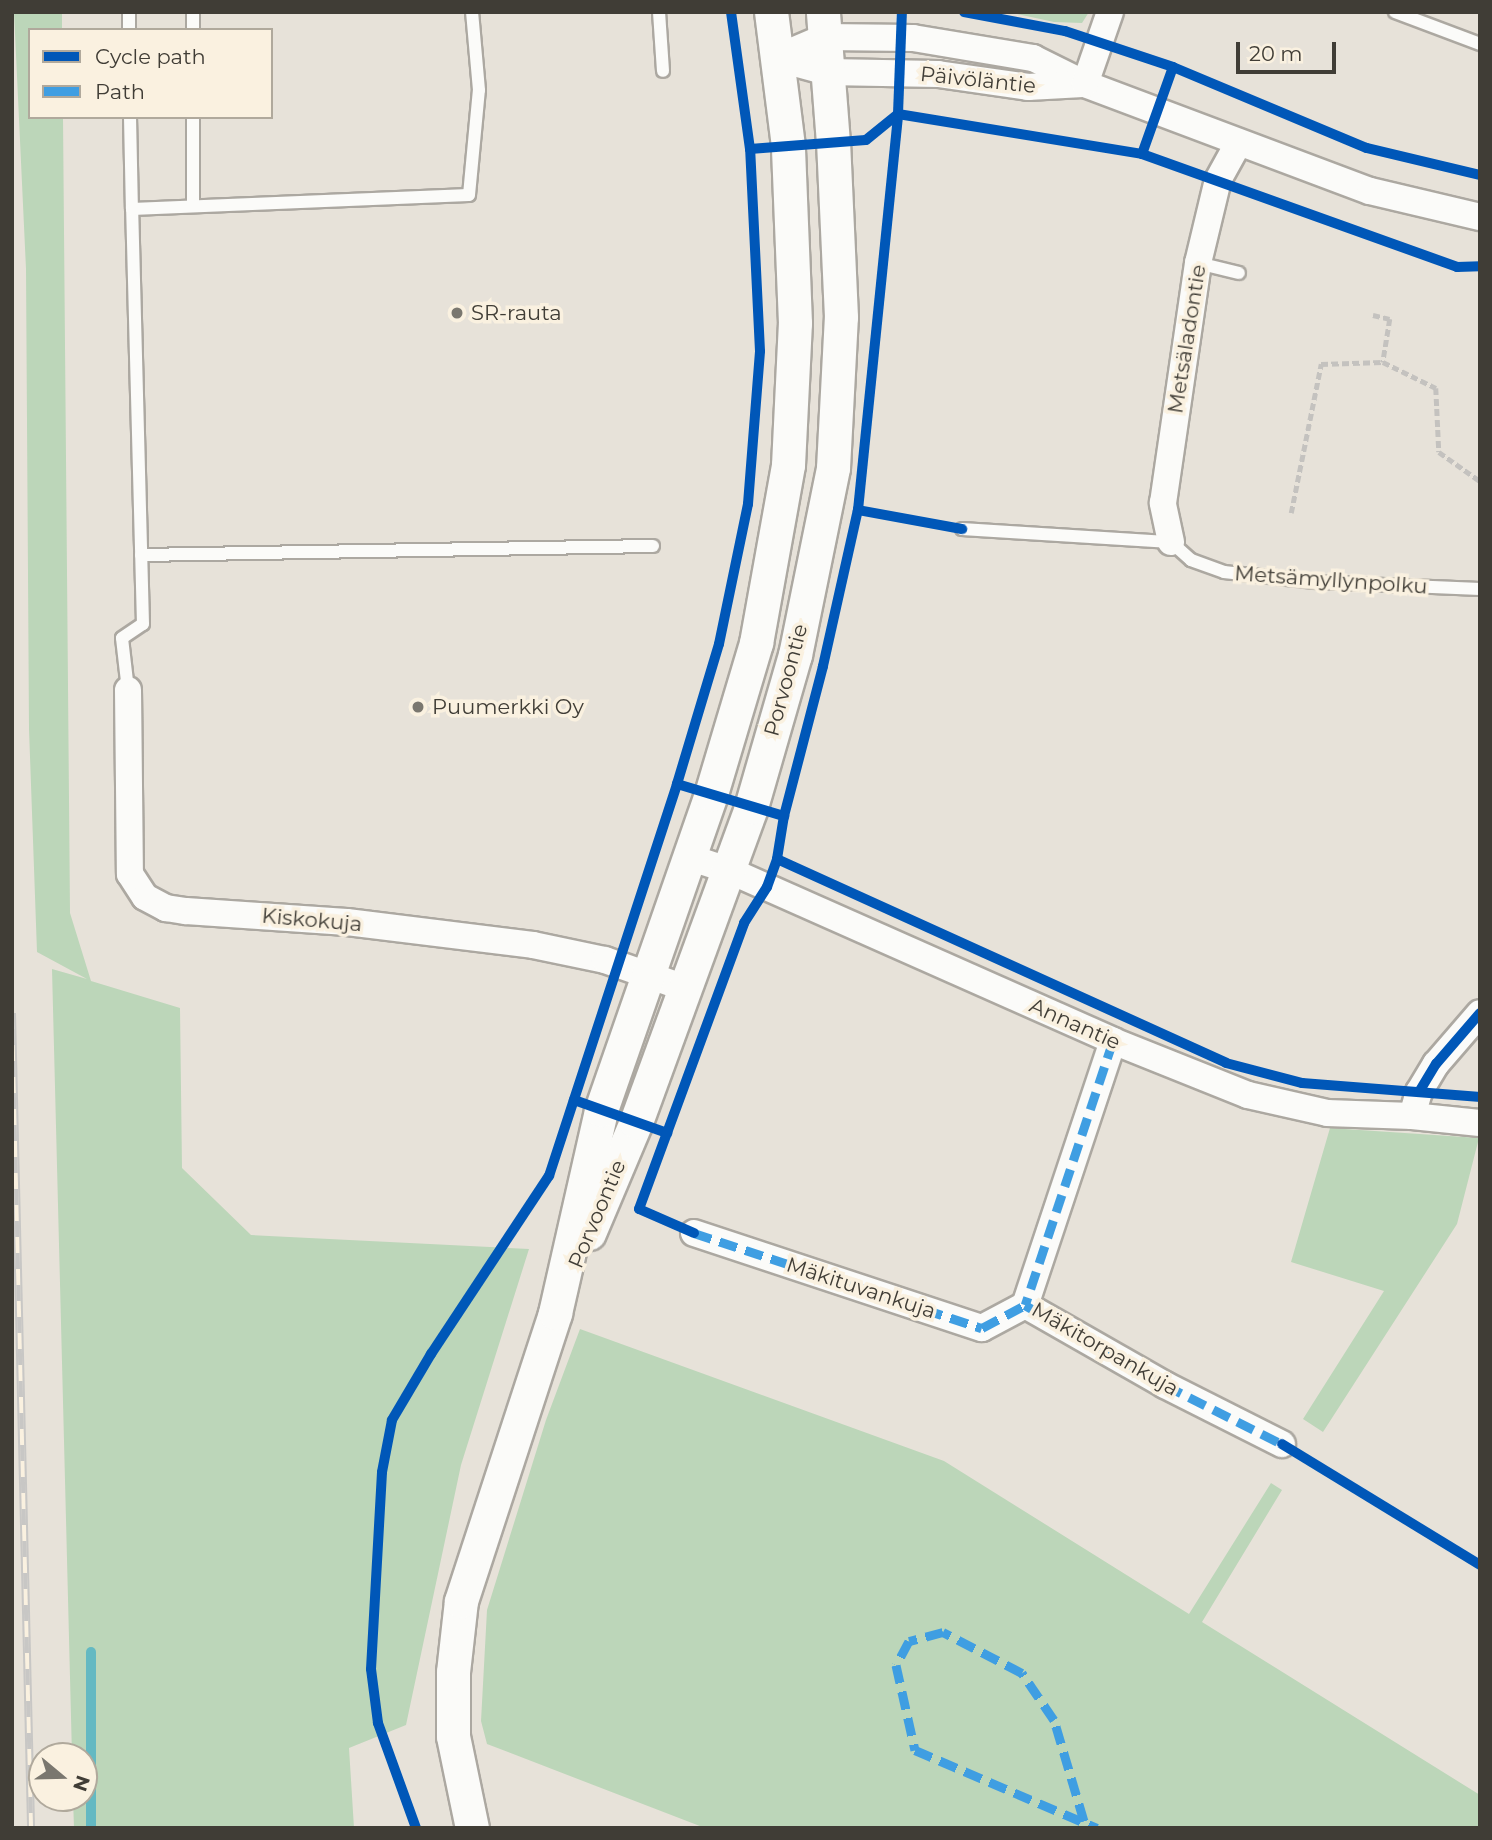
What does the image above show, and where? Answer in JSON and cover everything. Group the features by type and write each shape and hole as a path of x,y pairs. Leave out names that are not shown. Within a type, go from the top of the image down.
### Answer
{"street":[{"name":"Porvoontie","path":"555,1313 601,1110 688,857 756,643 788,465 794,323 788,146 771,12"},
{"path":"1085,84 1110,12"},
{"name":"Porvoontie","path":"472,1828 453,1736 453,1672 461,1601 555,1313 636,1122 751,807 795,655 833,468 841,317 824,24"},
{"name":"Päivöläntie","path":"776,58 824,24 1033,58 1085,84 1370,191 1480,217"},
{"name":"Päivöläntie","path":"776,58 827,72 938,74 1028,87 1085,84"},
{"name":"Metsäladontie","path":"1171,542 1163,503 1198,263 1218,180 1239,142"},
{"name":"Kiskokuja","path":"128,690 130,874 145,897 166,908 186,911 347,922 533,945 605,960 685,988"},
{"name":"Annantie","path":"688,857 728,870 1113,1041 1248,1095 1327,1113 1412,1116 1480,1124"},
{"path":"1412,1116 1419,1092 1436,1065 1480,1013"},
{"name":"Mäkitorpankuja","path":"1113,1041 1025,1305 1165,1385 1282,1444"},
{"name":"Mäkituvankuja","path":"694,1233 982,1328 1025,1305"}],"lane":[{"path":"132,209 469,195 479,90 472,12"},
{"path":"659,12 663,71"},
{"path":"1395,12 1480,44"},
{"path":"128,690 122,638 143,624 131,119"},
{"path":"193,119 193,206"},
{"path":"1198,263 1239,273"},
{"path":"962,529 1171,542"},
{"name":"Metsämyllynpolku","path":"1171,542 1191,560 1224,572 1314,582 1480,589"},
{"path":"141,555 653,546"}],"path":[{"path":"1373,315 1390,319 1383,362"},
{"path":"1291,513 1321,363 1383,362 1436,388 1439,452 1480,481"}],"green space":[{"path":"14,12 62,12 62,28 28,28 28,119 63,119 70,913 91,981 180,1008 182,1168 251,1235 529,1249 461,1465 406,1725 349,1748 354,1828 74,1828 73,1812 98,1812 98,1742 72,1742 52,969 87,979 37,952 29,729 26,269"},
{"path":"1008,12 1089,12 1082,23 1054,22"},
{"path":"1330,1128 1479,1138 1457,1224 1323,1432 1303,1419 1384,1291 1291,1262"},
{"path":"580,1329 944,1461 1189,1614 1271,1483 1282,1490 1202,1622 1480,1795 1480,1828 705,1828 487,1744 481,1721 487,1610 546,1420"}],"waterway":[{"path":"91,1652 91,1828"}],"railway":[{"path":"12,1013 31,1828"}],"marked path":[{"path":"1113,1041 1025,1305 1165,1385 1282,1444"},
{"path":"694,1233 982,1328 1025,1305"},
{"path":"1084,1821 1054,1720 1022,1673 943,1632 909,1641 896,1665 915,1750 1097,1828"}],"cycle path":[{"path":"416,1828 378,1723 371,1669 382,1472 392,1420 431,1354 549,1176 677,784 719,644 748,504 760,351 750,149 731,12"},
{"path":"750,149 866,140 898,114 902,12"},
{"path":"964,12 1065,31 1173,67 1367,148 1480,175"},
{"path":"1142,154 1173,67"},
{"path":"694,1233 639,1209 744,923 767,887 777,859 784,816 823,666 858,510 898,114 1142,154 1457,267 1480,266"},
{"path":"858,510 962,529"},
{"path":"677,784 784,816"},
{"path":"777,859 1226,1063 1302,1083 1480,1097"},
{"path":"1419,1092 1436,1064 1480,1013"},
{"path":"574,1100 667,1133"},
{"path":"1282,1444 1480,1565"}],"place":[{"name":"SR-rauta","path":"457,313"},
{"name":"Puumerkki Oy","path":"418,707"}]}
